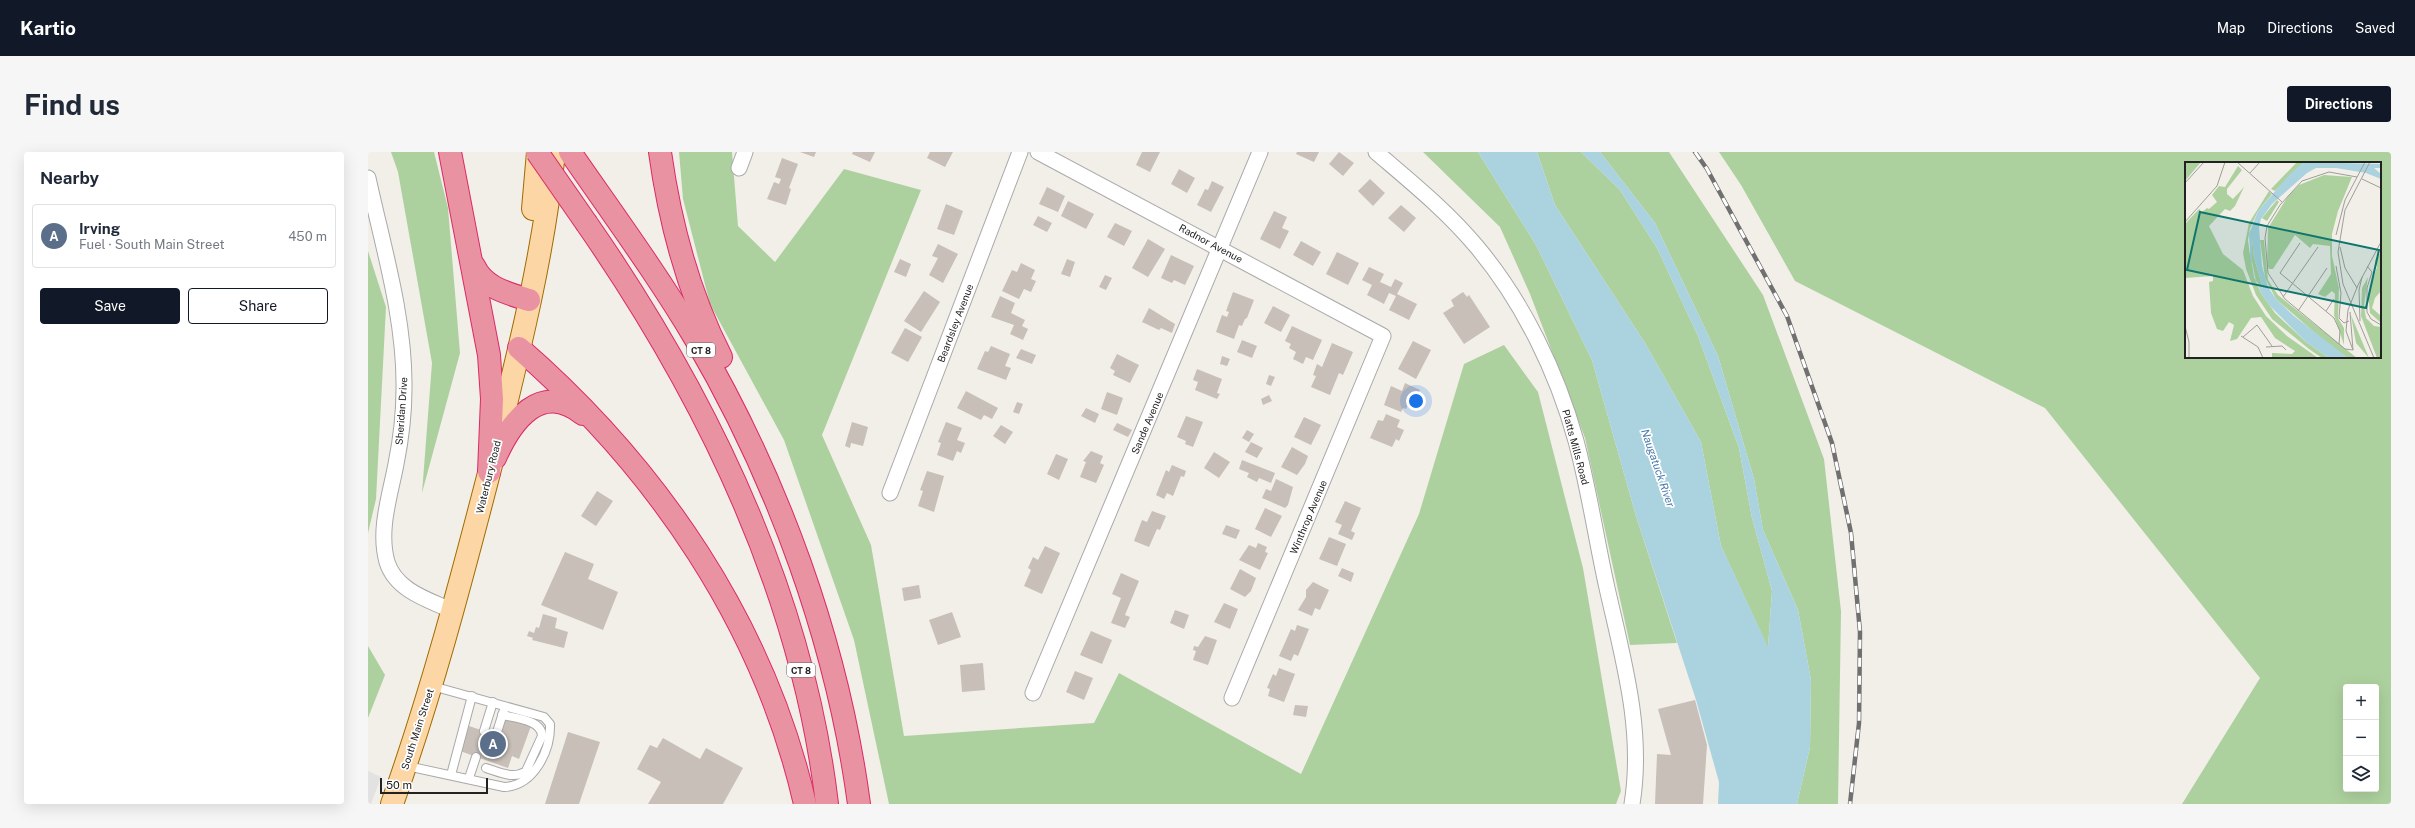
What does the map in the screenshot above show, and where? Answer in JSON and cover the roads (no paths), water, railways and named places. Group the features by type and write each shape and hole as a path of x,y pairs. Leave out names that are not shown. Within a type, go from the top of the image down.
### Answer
{"highway":[{"path":"450,152 486,333 492,376 492,425 489,472"},
{"name":"CT 8","path":"537,152 644,309 709,425 741,493 778,590 793,640 812,718 827,804"},
{"name":"CT 8","path":"570,152 667,293 695,339 744,432 787,530 805,581 836,686 859,804"},
{"path":"660,152 669,210 689,284 707,327 759,439 787,530"},
{"path":"472,261 482,281 500,290 529,300"},
{"path":"519,348 568,392 608,436 647,480 684,530 742,629 774,703 804,804"},
{"path":"489,472 511,426 533,407 544,403 556,402 578,410 608,436"}],"main road":[{"name":"Waterbury Road","path":"529,300 537,152"},
{"name":"Waterbury Road","path":"442,654 519,348 548,206 554,152"},
{"name":"South Main Street","path":"392,804 406,766 442,654"}],"street":[{"path":"739,168 745,152"},
{"name":"Beardsley Avenue","path":"890,493 1020,152"},
{"name":"Radnor Avenue","path":"1038,152 1220,247 1383,336"},
{"name":"Sande Avenue","path":"1033,693 1260,152"},
{"name":"Platts Mills Road","path":"1376,152 1437,205 1491,264 1534,336 1560,392 1583,471 1627,670 1635,744 1632,804"},
{"name":"Sheridan Drive","path":"368,178 397,312 404,366 401,438 385,517 384,549 388,564 404,586 415,594 453,611"},
{"name":"Winthrop Avenue","path":"1232,698 1383,336"}],"lane":[{"path":"406,766 469,778 504,787 518,784 532,772 546,754 551,739 550,724 544,717 505,705 431,686"},
{"path":"451,775 472,696"},
{"path":"484,731 493,702"},
{"path":"496,735 505,705"},
{"path":"482,782 487,764 515,776 521,775 529,765 542,736 542,730 537,725 502,715"},
{"path":"469,778 476,757"}],"water":[{"name":"Naugatuck River","path":"1478,152 1537,152 1555,205 1645,343 1701,442 1721,546 1768,647 1772,591 1752,518 1739,448 1698,336 1657,248 1620,190 1581,152 1600,152 1655,223 1718,356 1754,479 1763,530 1798,610 1811,680 1810,747 1797,804 1718,804 1719,782 1696,700 1636,516 1592,360 1536,245"}],"railway":[{"path":"1695,152 1707,169 1787,316 1832,443 1851,533 1860,632 1859,723 1850,804"}],"place":[{"name":"Irving","path":"493,744"}]}
